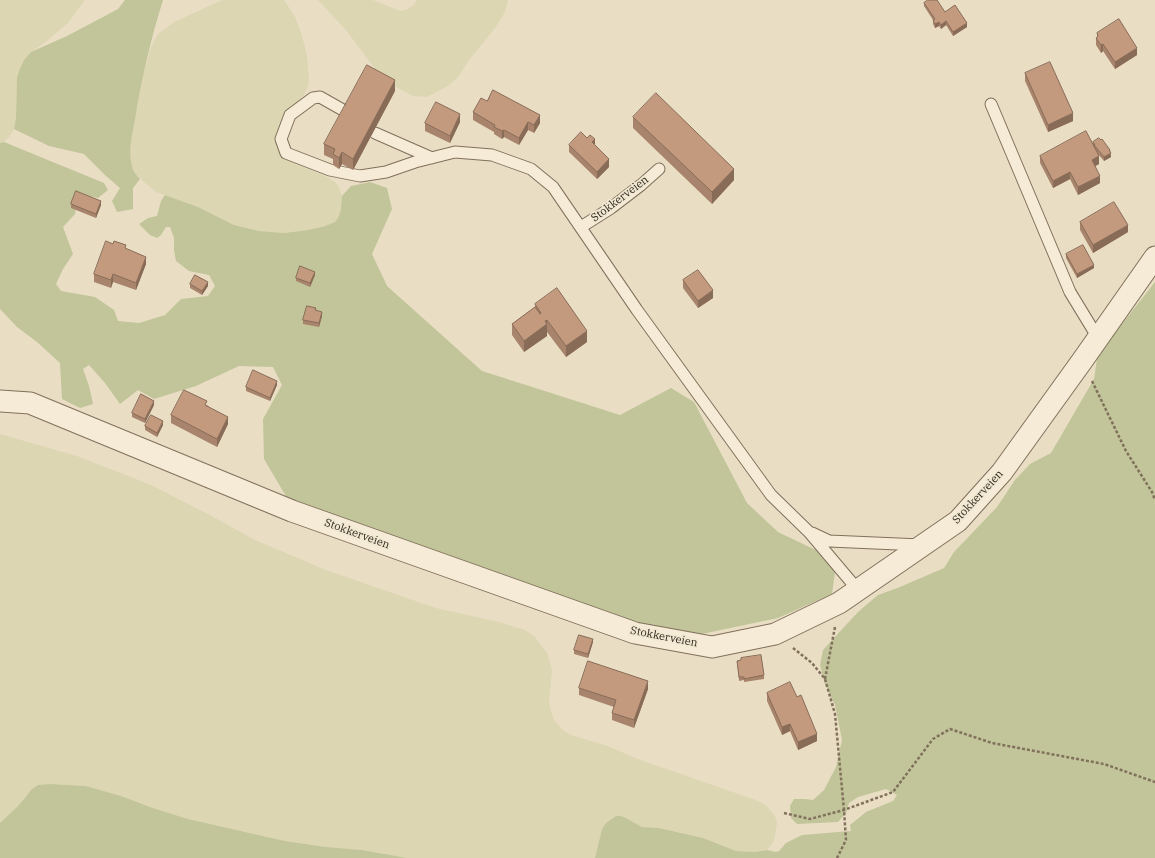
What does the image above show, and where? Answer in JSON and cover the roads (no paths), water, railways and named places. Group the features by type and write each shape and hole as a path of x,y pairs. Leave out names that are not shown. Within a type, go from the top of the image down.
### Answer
{"street":[{"name":"Stokkerveien","path":"0,401 30,403 292,511 635,633 712,647 775,634 839,603 958,521 1002,472 1155,257"}],"lane":[{"path":"343,110 320,97 313,98 307,102 290,115 281,139 286,153 330,170 360,176 386,172 415,162 455,152 492,155 531,169 553,187 637,310 771,495 809,532 858,590"},
{"path":"991,104 1070,292 1098,338"},
{"path":"375,133 432,158"},
{"name":"Stokkerveien","path":"581,227 611,208 659,169"},
{"path":"809,532 830,542 923,545"}]}
